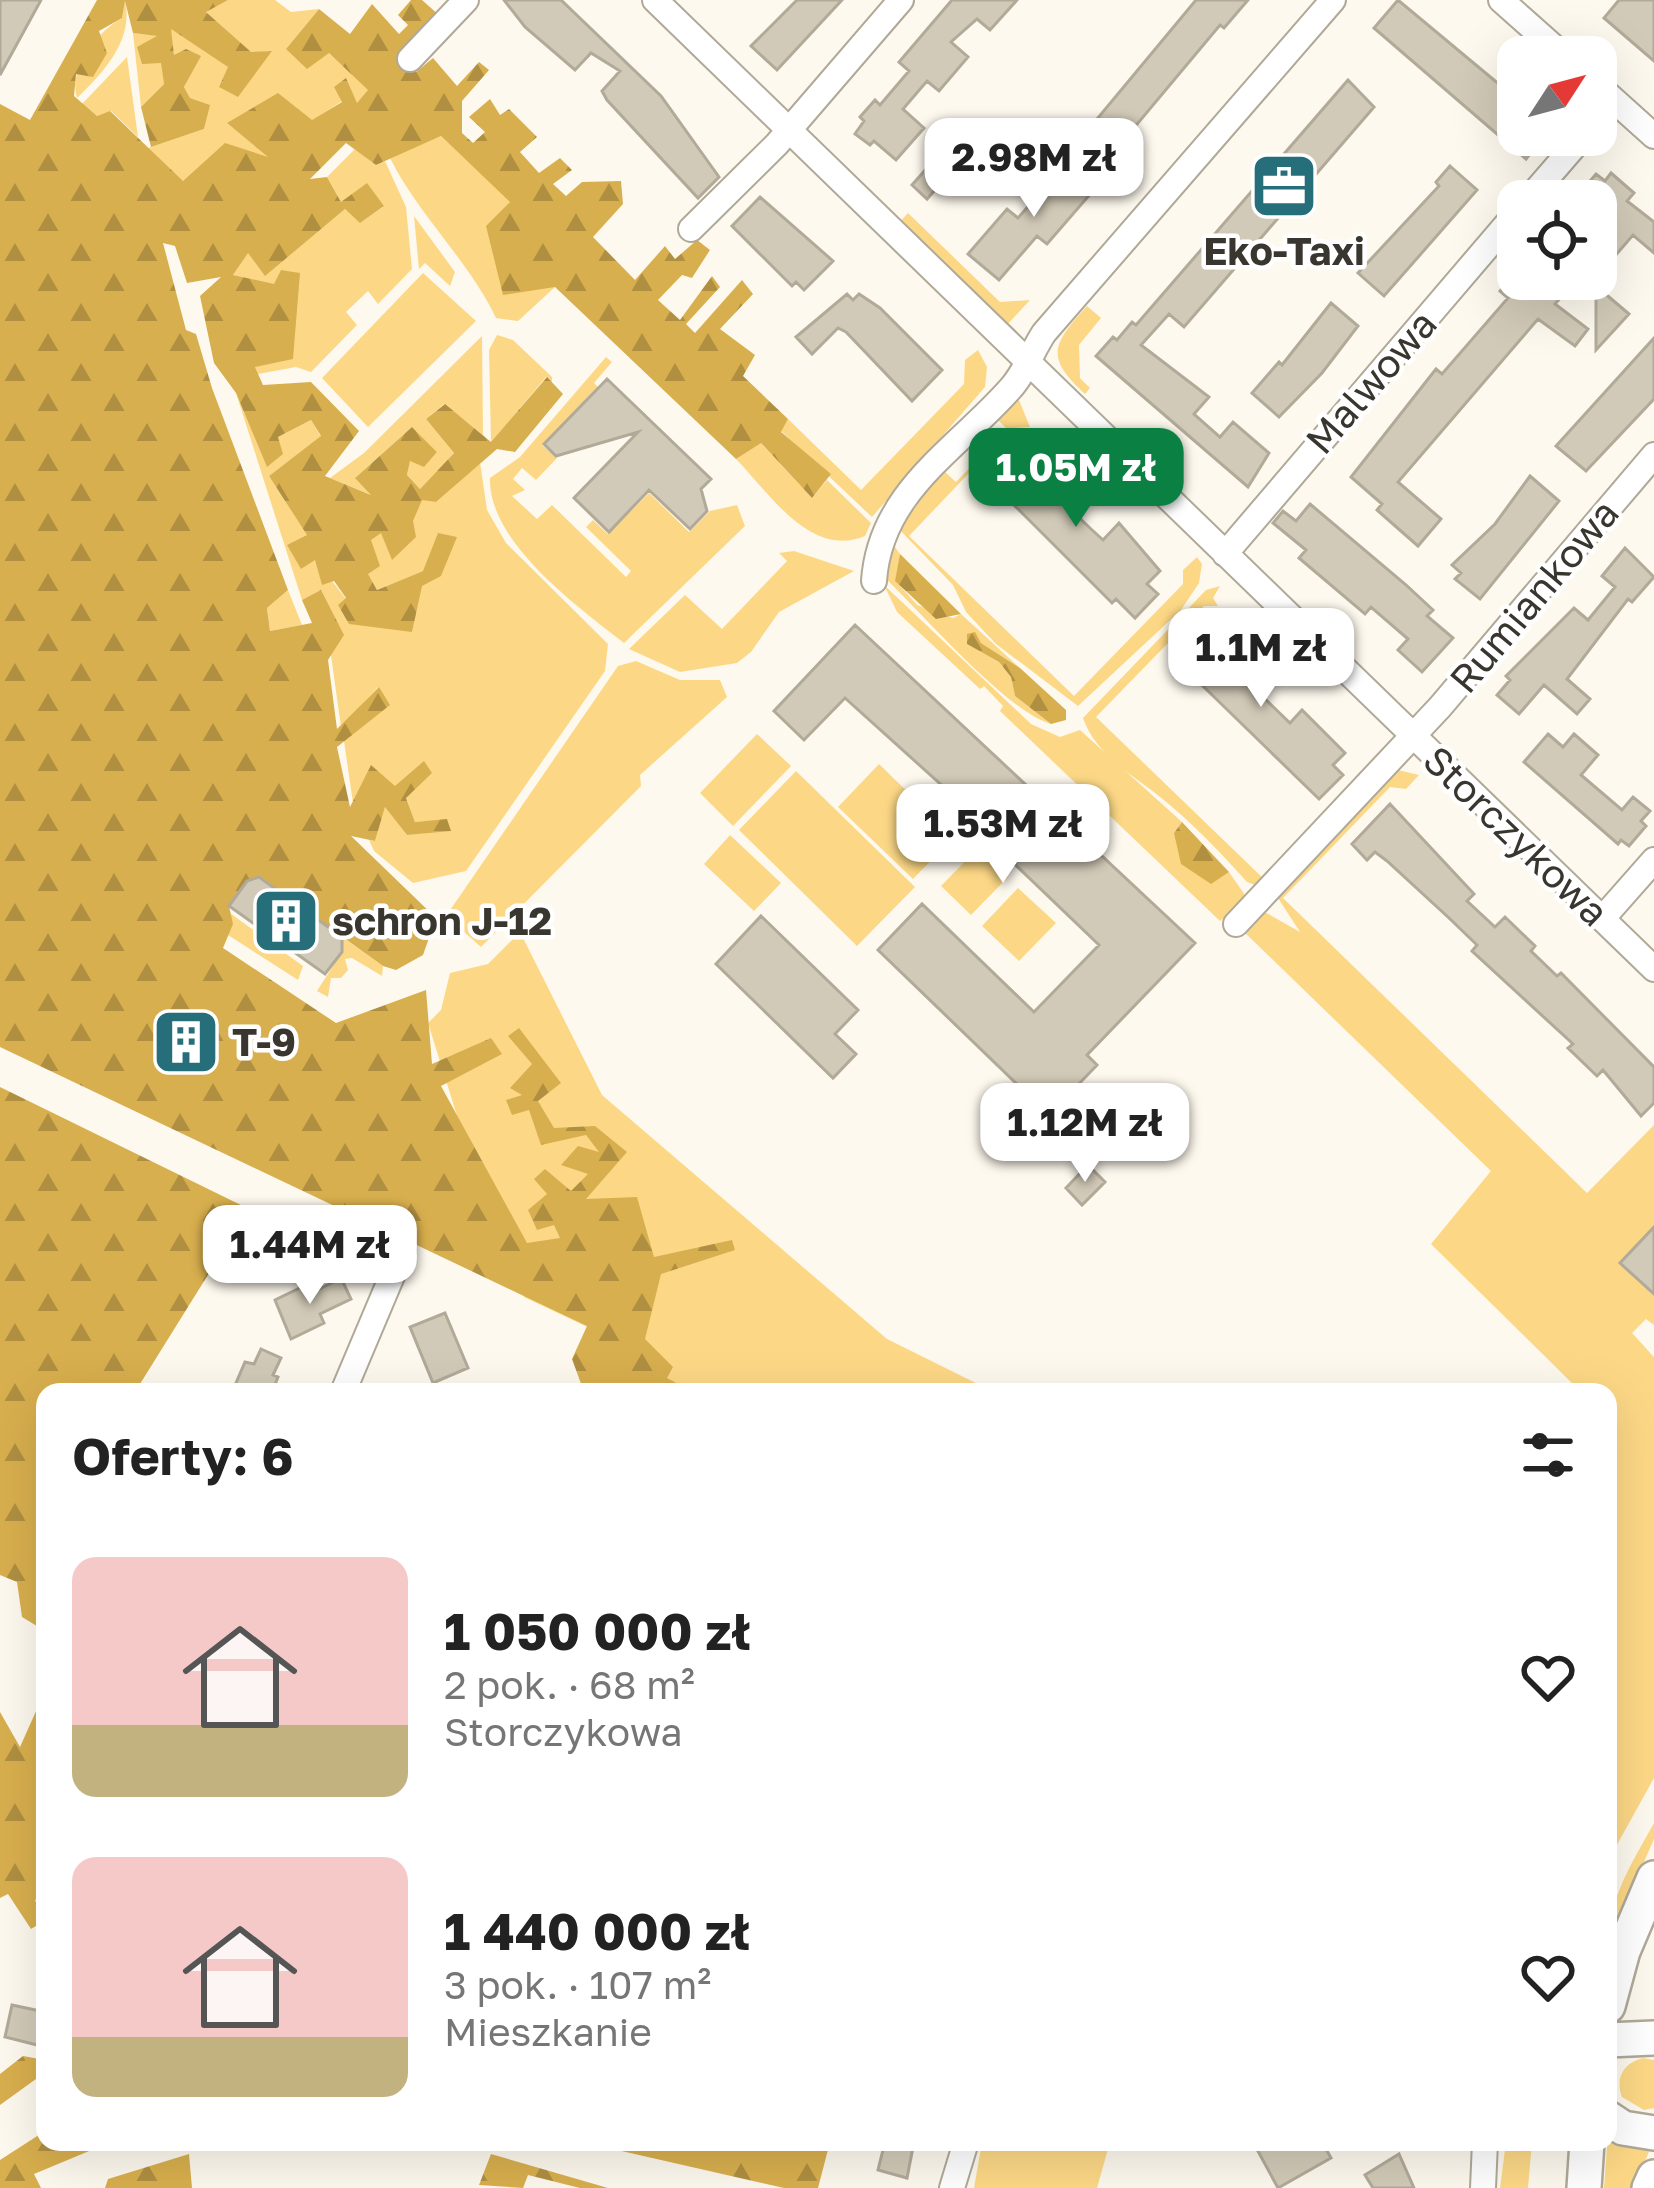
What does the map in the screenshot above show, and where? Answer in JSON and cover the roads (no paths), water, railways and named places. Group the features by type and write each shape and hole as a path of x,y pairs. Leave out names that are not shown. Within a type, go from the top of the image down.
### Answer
{"street":[{"path":"410,59 466,0"},
{"name":"Storczykowa","path":"655,0 1654,969"},
{"path":"691,229 787,130 901,0"},
{"path":"874,581 879,542 900,502 1012,388 1044,333 1333,0"},
{"path":"1501,0 1541,36"},
{"path":"1617,103 1654,136"},
{"path":"1545,180 1566,156"},
{"name":"Malwowa","path":"1225,554 1497,236"},
{"name":"Rumiankowa","path":"1236,924 1413,736 1654,454"},
{"path":"1602,919 1654,860"},
{"path":"347,1383 403,1250"},
{"path":"1617,1973 1654,1877"},
{"path":"1617,2040 1654,2038"},
{"path":"1617,2124 1654,2133"},
{"path":"952,2188 962,2151"},
{"path":"1483,2188 1485,2151"},
{"path":"1584,2188 1586,2151"},
{"path":"1649,2188 1654,2177"}],"place":[{"name":"Eko-Taxi","path":"1284,186"},
{"name":"schron J-12","path":"286,921"},
{"name":"T-9","path":"186,1042"}]}
